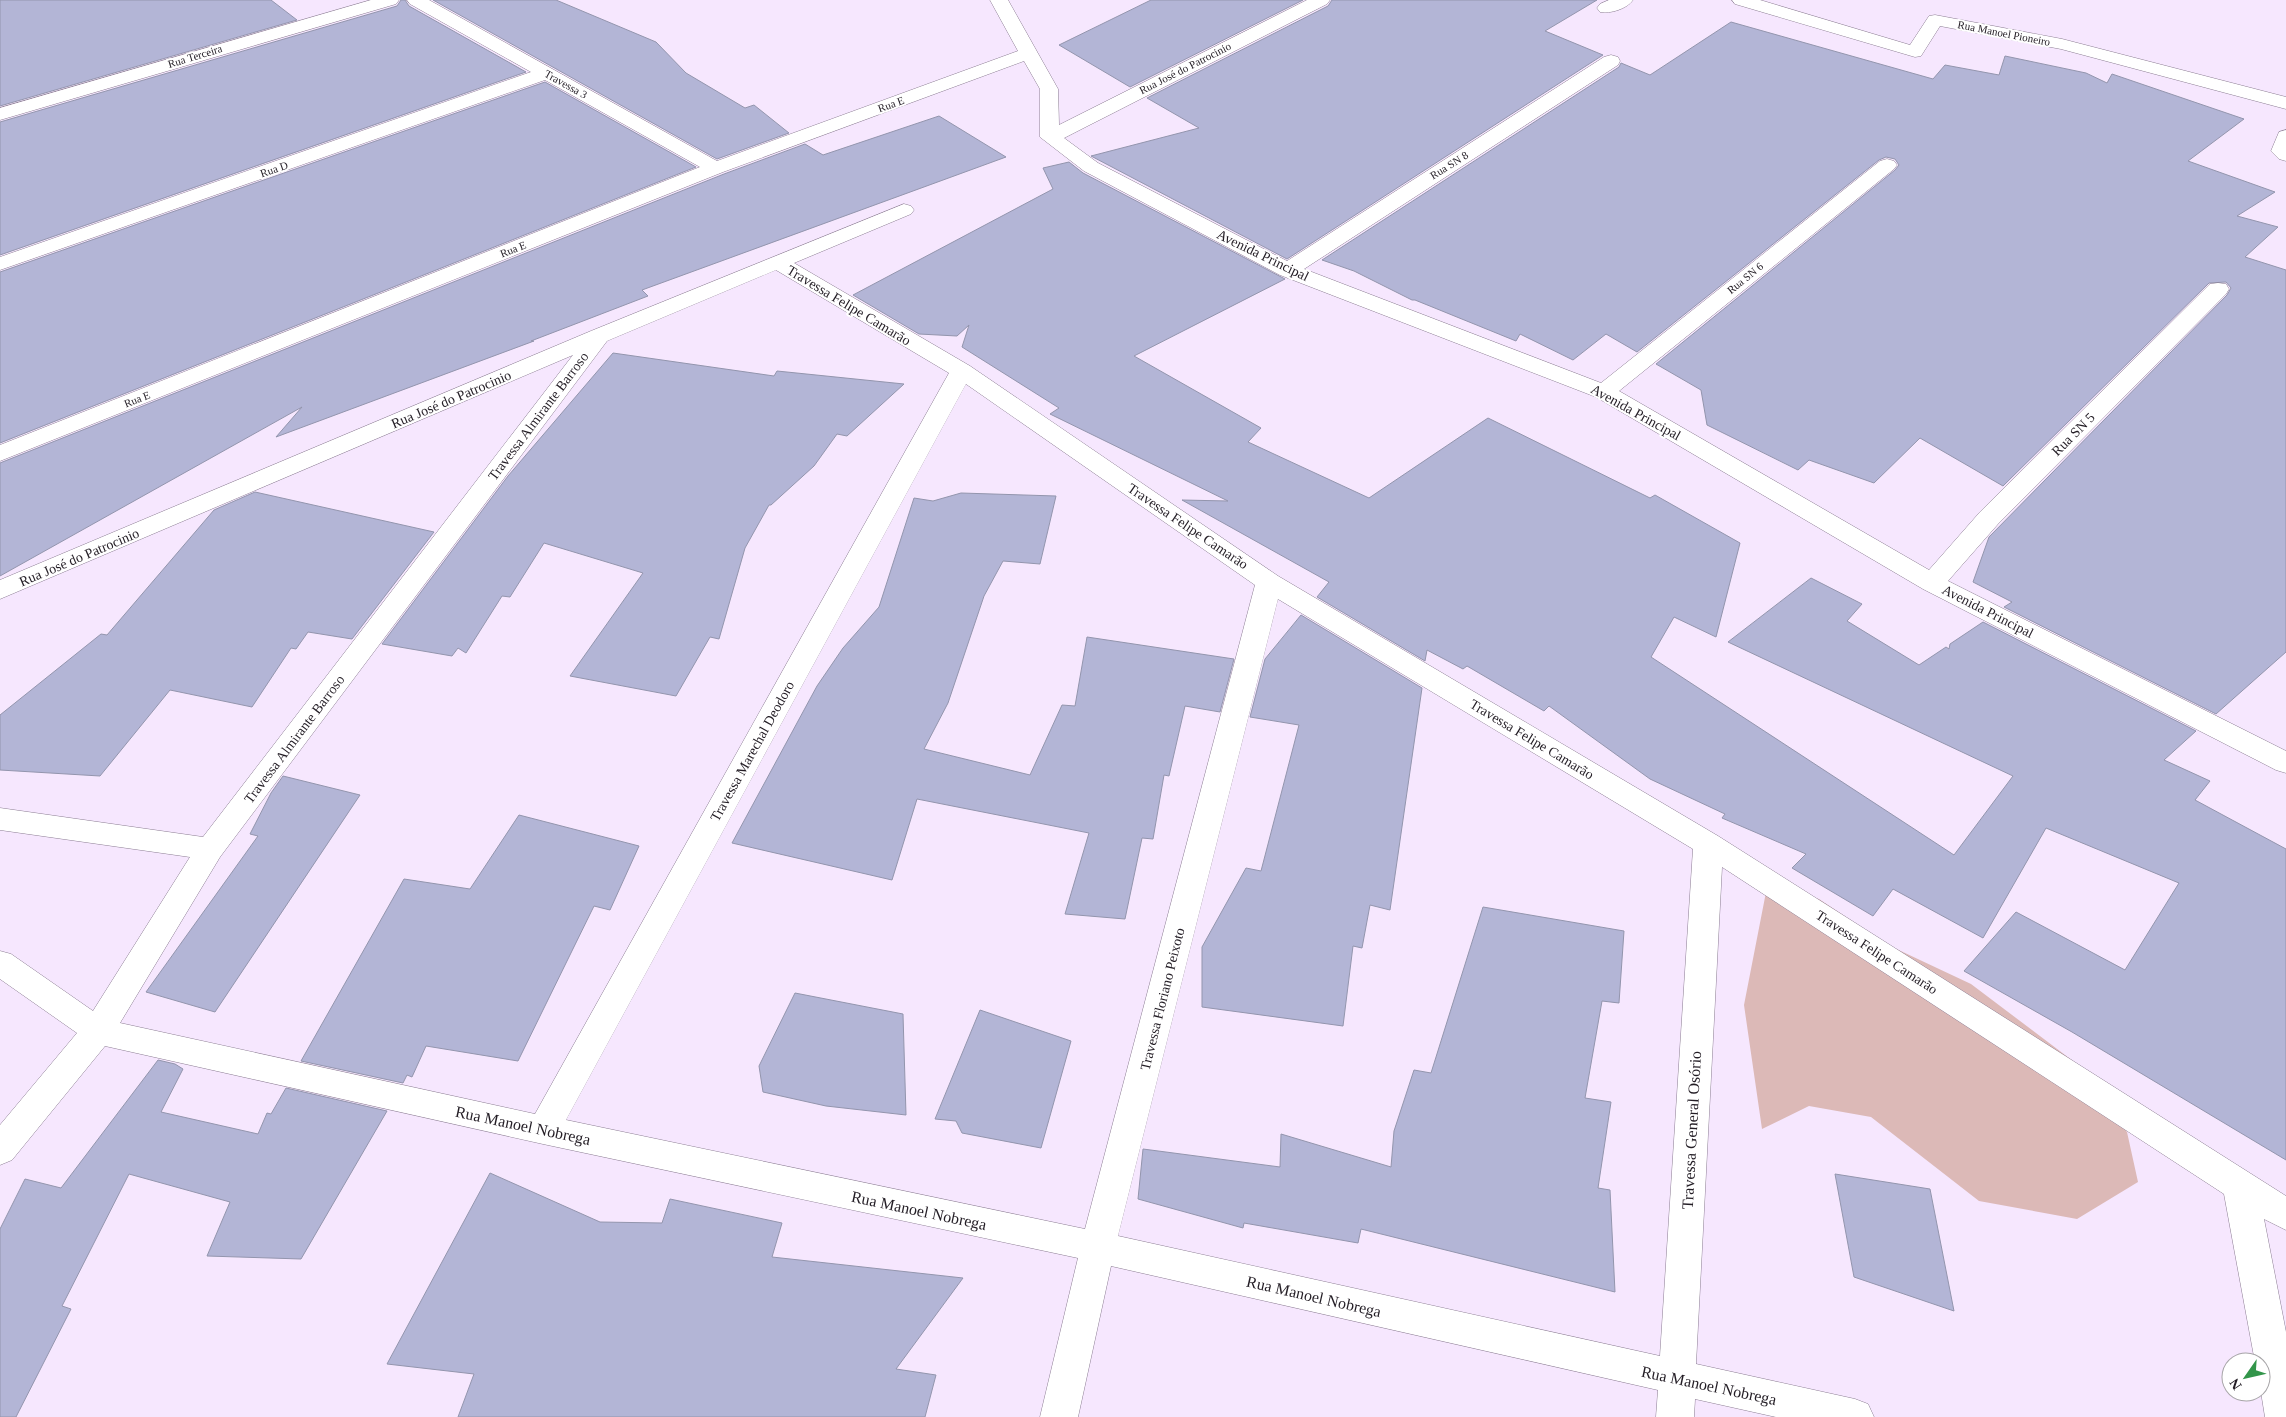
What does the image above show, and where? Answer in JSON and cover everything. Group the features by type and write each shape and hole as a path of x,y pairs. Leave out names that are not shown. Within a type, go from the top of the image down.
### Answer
{"street":[{"name":"Rua Terceira","path":"0,114 390,0"},
{"name":"Travessa 3","path":"416,0 716,168"},
{"path":"999,0 1049,89 1050,137"},
{"name":"Rua José do Patrocinio","path":"1050,137 1321,0"},
{"path":"1606,8 1624,0"},
{"name":"Rua Manoel Pioneiro","path":"1741,0 1916,52 1935,20 2062,44 2286,103"},
{"name":"Rua E","path":"0,454 716,168 1029,53"},
{"name":"Rua SN 8","path":"1288,270 1356,224 1611,62"},
{"name":"Rua D","path":"0,264 547,73"},
{"path":"2286,136 2281,151 2286,155"},
{"name":"Avenida Principal","path":"1050,137 1091,167 1288,270 1604,392 1932,583 2286,763"},
{"name":"Rua SN 6","path":"1604,392 1887,165"},
{"name":"Rua José do Patrocinio","path":"0,590 599,336 904,210"},
{"name":"Travessa Felipe Camarão","path":"779,263 962,372 1269,582 1708,844 2286,1215"},
{"name":"Rua SN 5","path":"1932,583 1989,518 2218,289"},
{"name":"Travessa Almirante Barroso","path":"0,1150 98,1032 210,849 599,336"},
{"name":"Travessa Marechal Deodoro","path":"543,1130 962,372"},
{"name":"Travessa Floriano Peixoto","path":"1059,1417 1098,1247 1269,582"},
{"path":"0,819 210,849"},
{"name":"Travessa General Osório","path":"1675,1417 1708,844"},
{"name":"Rua Manoel Nobrega","path":"0,963 98,1032 543,1130 1098,1247 1855,1417"},
{"path":"2240,1186 2284,1417"}],"shaded area":[{"path":"1767,887 1819,899 1888,945 1971,984 2077,1064 2127,1132 2138,1182 2077,1219 1979,1201 1871,1117 1809,1106 1762,1129 1744,1005"}],"building":[{"path":"0,0 271,0 297,20 0,106"},
{"path":"401,0 405,0 409,6 526,72 0,255 0,122 397,6"},
{"path":"433,0 556,0 656,42 686,73 745,108 754,105 789,133 717,159"},
{"path":"1151,0 1303,0 1130,87 1059,45"},
{"path":"1332,0 1597,0 1545,31 1603,55 1287,259 1091,156 1199,128 1147,98 1328,6"},
{"path":"1731,22 1933,79 1945,65 1999,75 2005,56 2086,73 2107,83 2112,74 2244,119 2188,161 2275,192 2237,216 2278,227 2245,257 2286,270 2286,652 2216,714 2004,607 2012,602 1973,582 1989,537 2227,295 2231,288 2226,282 2209,283 2003,486 1920,438 1874,483 1809,460 1798,470 1707,425 1701,390 1656,364 1895,170 1899,165 1895,159 1886,157 1879,160 1637,352 1606,334 1573,360 1520,334 1516,341 1412,300 1354,271 1322,260 1619,67 1621,63 1650,75"},
{"path":"545,82 696,167 0,443 0,272"},
{"path":"939,116 1006,157 642,290 648,296 531,341 534,341 276,437 302,407 0,576 0,463 724,174 805,144 823,155"},
{"path":"1069,162 1083,173 1285,279 1134,356 1261,428 1248,442 1369,498 1488,418 1650,498 1655,495 1740,543 1716,637 1674,617 1651,657 1954,855 2013,776 1728,642 1811,578 1862,604 1847,621 1919,665 1946,647 1949,649 1950,644 1983,622 2196,731 2164,760 2210,781 2195,800 2286,849 2286,1160 2072,1032 1964,971 2016,912 2125,970 2179,883 2046,828 1983,938 1893,889 1873,916 1792,868 1806,854 1722,818 1725,814 1650,779 1549,706 1544,711 1467,666 1463,669 1427,650 1425,661 1317,597 1329,582 1182,500 1228,501 1050,414 1059,408 962,347 969,325 957,336 919,334 853,295 1053,189 1043,168"},
{"path":"613,353 774,376 777,371 904,384 847,436 837,434 814,466 769,505 745,548 719,639 710,637 676,696 570,676 643,573 544,543 510,597 502,596 466,653 458,648 452,656 382,644 508,476"},
{"path":"255,492 434,532 352,639 308,632 296,649 291,648 252,707 170,690 100,776 0,770 0,715 101,634 107,635 214,510"},
{"path":"961,493 1056,496 1040,564 1003,561 984,596 948,703 924,749 1030,775 1062,705 1075,706 1087,637 1234,659 1220,712 1185,706 1169,776 1164,775 1153,839 1142,838 1125,919 1065,914 1089,833 917,799 892,880 732,843 817,686 843,648 879,607 914,498 933,501"},
{"path":"1301,615 1422,688 1390,910 1370,905 1362,948 1353,946 1343,1026 1202,1007 1202,947 1246,868 1261,871 1299,725 1250,717 1265,659"},
{"path":"283,776 360,795 215,1012 146,992 258,836 250,834 271,793"},
{"path":"519,815 639,846 610,910 594,906 518,1061 426,1046 412,1077 407,1075 403,1083 301,1061 404,879 470,889"},
{"path":"1483,907 1624,931 1619,1003 1602,1001 1585,1098 1611,1102 1598,1188 1610,1190 1615,1292 1361,1229 1358,1243 1244,1223 1243,1228 1138,1199 1143,1149 1280,1167 1281,1134 1391,1167 1394,1131 1414,1070 1431,1073"},
{"path":"795,993 903,1014 906,1115 826,1106 763,1092 759,1066"},
{"path":"980,1010 1071,1041 1041,1148 962,1133 956,1121 935,1119"},
{"path":"158,1060 175,1064 183,1069 161,1112 258,1134 267,1113 271,1114 286,1088 387,1111 301,1259 207,1256 230,1202 129,1174 62,1306 71,1309 16,1417 0,1417 0,1229 25,1179 61,1188"},
{"path":"490,1173 600,1222 662,1223 670,1199 782,1223 772,1257 963,1278 896,1369 936,1375 925,1417 458,1417 474,1374 387,1364"},
{"path":"1835,1174 1930,1189 1954,1311 1854,1277"}]}
